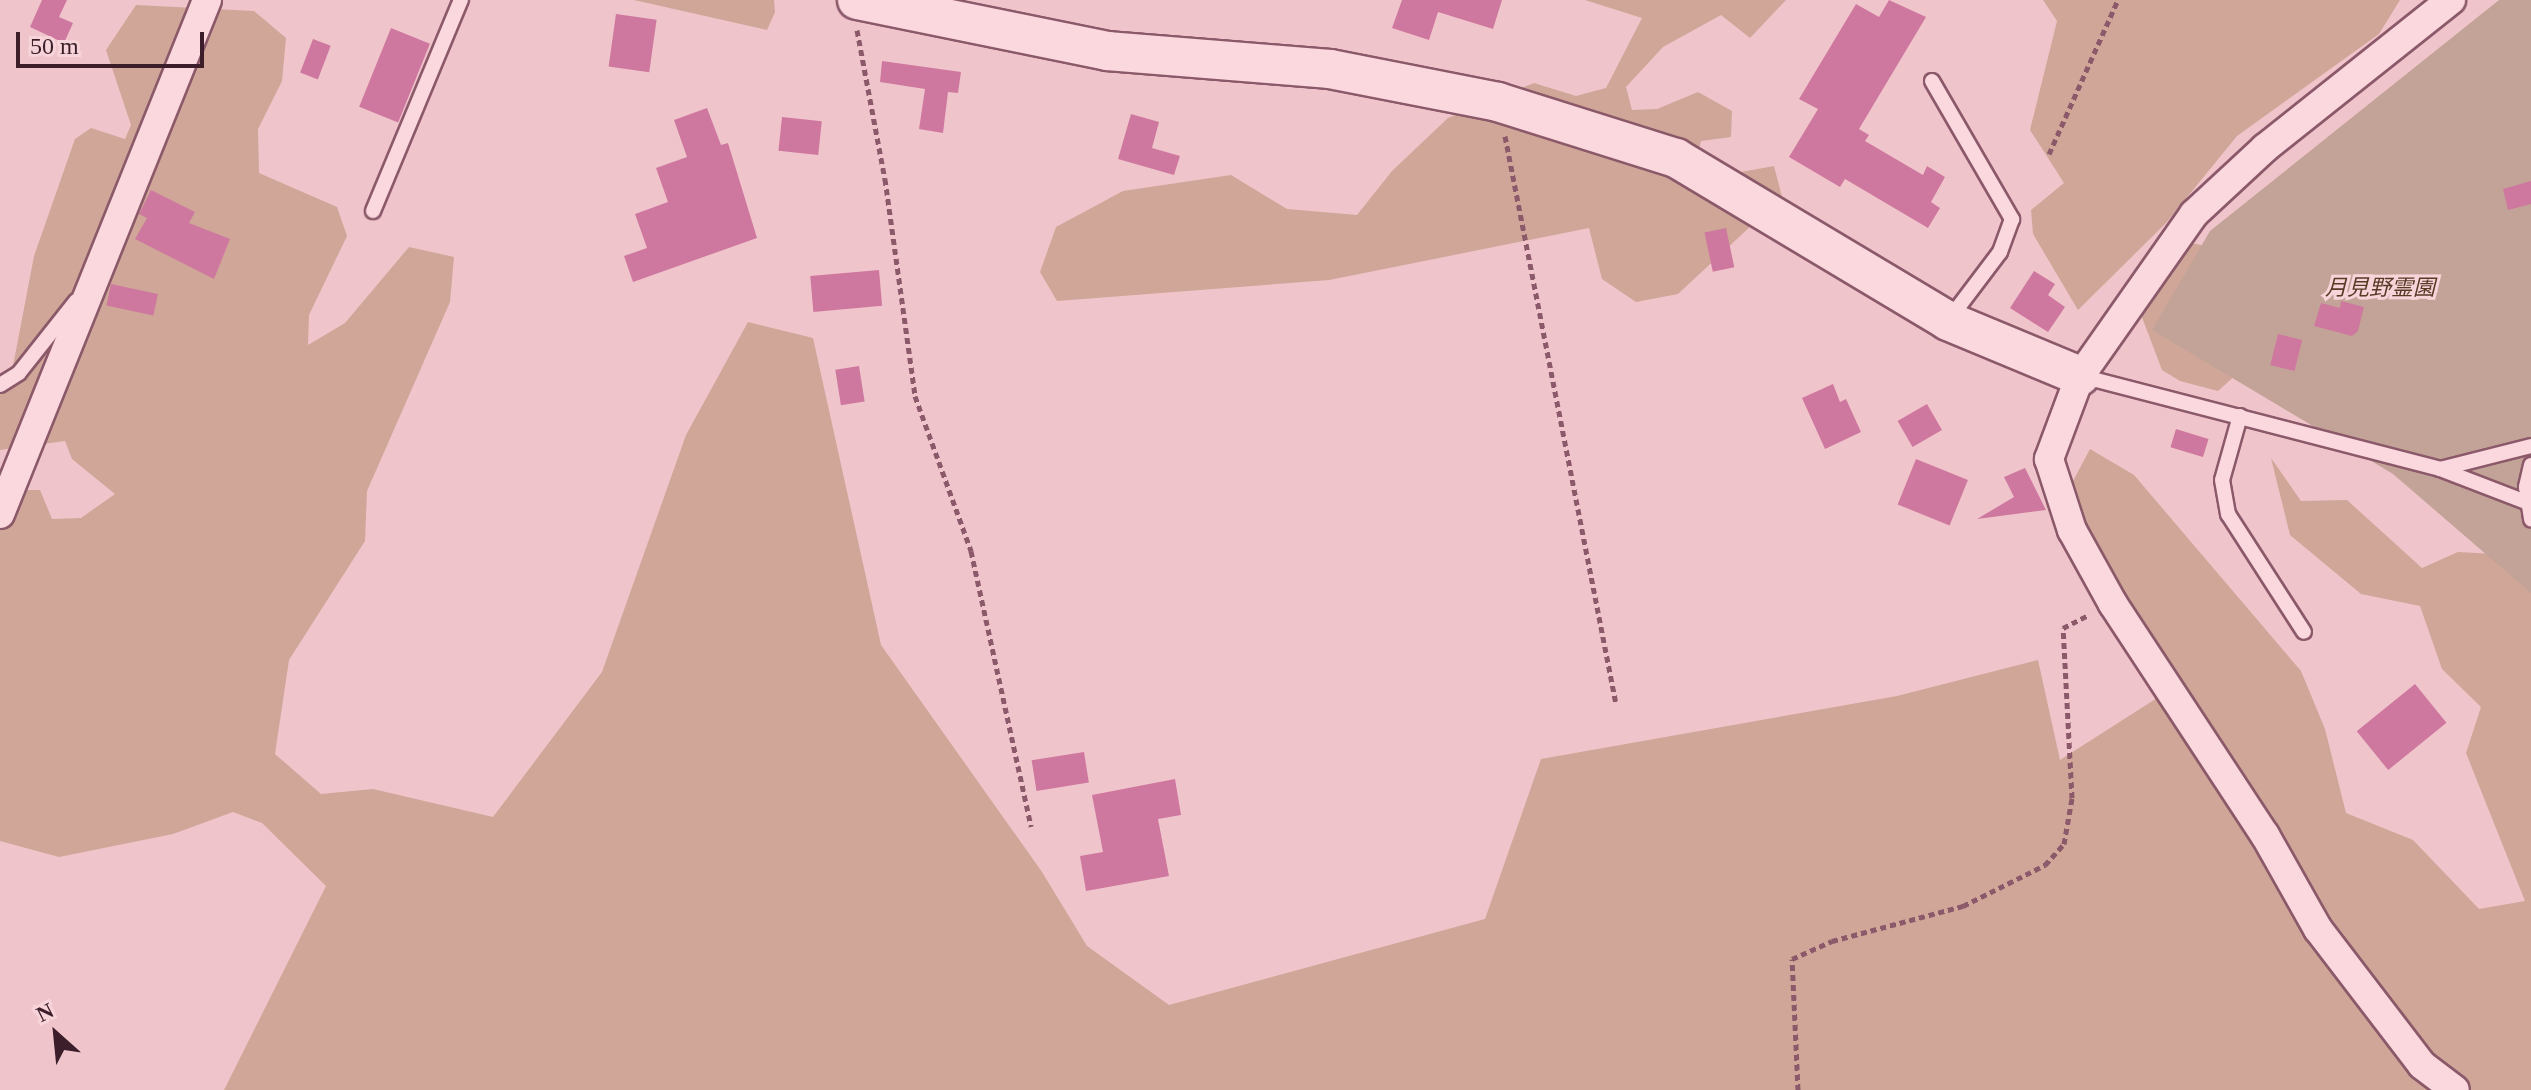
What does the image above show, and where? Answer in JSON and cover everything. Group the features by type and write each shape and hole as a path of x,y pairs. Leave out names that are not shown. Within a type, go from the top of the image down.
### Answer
{"street":[{"path":"0,514 91,281 207,0"},
{"path":"2451,0 2265,148 2194,214 2080,376 2049,459 2072,530 2113,604 2265,835 2344,967 2422,1065 2455,1090"},
{"path":"857,12 1107,51 1330,69 1498,102 1676,158 1948,321 2080,376"}],"lane":[{"path":"373,211 461,0"},
{"path":"1932,81 2012,219 2000,252 1948,321"},
{"path":"0,385 19,373 91,281"},
{"path":"2080,376 2440,469 2526,502"},
{"path":"2240,416 2222,480 2228,514 2304,632"},
{"path":"2440,469 2531,446"},
{"path":"2531,465 2526,502 2531,520"}],"path":[{"path":"2049,154 2118,0"},
{"path":"857,12 885,179 915,396 971,551 1031,827"},
{"path":"1498,102 1616,704"},
{"path":"1798,1090 1792,959 1832,941 1963,906 2045,865 2064,844 2072,798 2063,628 2113,604"}],"shaded area":[{"path":"634,0 774,0 775,12 767,30"},
{"path":"1585,0 1786,0 1750,38 1721,15 1663,47 1626,87 1632,110 1657,109 1698,92 1732,111 1731,137 1701,141 1691,181 1774,166 1782,197 1678,294 1636,302 1602,279 1589,228 1329,280 1057,301 1040,272 1056,227 1123,191 1231,175 1287,209 1357,215 1392,171 1448,118 1534,83 1576,96 1606,88 1642,18"},
{"path":"2043,0 2400,0 2379,34 2237,136 2166,223 2078,310 2033,234 2031,210 2064,183 2030,130 2057,21"},
{"path":"136,5 254,11 286,38 282,81 258,129 259,173 337,207 347,236 309,315 308,345 345,323 409,247 454,257 450,302 367,491 365,541 289,660 275,754 321,794 373,789 493,817 602,672 686,435 748,322 813,338 881,645 1042,872 1087,946 1169,1005 1485,919 1541,759 1897,696 2038,660 2060,760 2179,684 2077,519 2073,481 2090,449 2134,475 2301,671 2325,729 2346,813 2413,840 2479,909 2525,901 2466,753 2481,707 2442,669 2420,606 2361,594 2290,535 2271,458 2301,501 2347,500 2422,568 2458,552 2515,555 2531,586 2531,1090 224,1090 326,886 262,823 233,812 173,834 59,857 0,841 0,490 40,490 52,519 81,518 115,494 72,459 65,441 0,450 0,390 13,366 34,256 75,139 91,128 125,139 131,125 106,50"},
{"path":"2187,242 2243,254 2250,362 2218,391 2180,381 2162,370 2140,312"}],"green space":[{"name":"月見野霊園","path":"2499,0 2531,0 2531,593 2393,474 2152,330 2210,231"}],"building":[{"path":"42,0 67,0 59,17 73,23 64,43 30,27"},
{"path":"1402,0 1502,0 1493,29 1438,12 1429,40 1392,28"},
{"path":"1889,0 1926,17 1859,129 1869,135 1865,141 1923,175 1927,166 1945,177 1931,202 1940,208 1928,228 1845,179 1840,187 1789,157 1818,109 1799,99 1856,4 1879,17"},
{"path":"616,14 657,20 649,72 609,66"},
{"path":"391,28 430,44 398,123 359,107"},
{"path":"313,39 331,46 318,79 300,73"},
{"path":"882,61 961,72 958,93 948,92 943,133 919,129 925,89 880,82"},
{"path":"707,108 721,145 728,143 757,238 633,282 624,256 647,248 635,214 668,202 656,168 687,157 674,120"},
{"path":"1131,114 1159,122 1152,148 1180,156 1174,175 1118,159"},
{"path":"782,117 822,121 818,155 778,151"},
{"path":"2531,181 2531,204 2508,210 2503,189"},
{"path":"151,190 195,212 189,223 230,239 214,279 135,239 147,218 139,214"},
{"path":"1726,228 1734,267 1713,272 1704,233"},
{"path":"879,270 882,306 813,312 810,276"},
{"path":"2034,271 2055,284 2048,295 2065,307 2048,332 2010,308"},
{"path":"111,284 158,294 153,315 106,306"},
{"path":"2341,301 2364,307 2358,331 2352,336 2314,326 2321,303 2340,308"},
{"path":"2278,334 2302,340 2295,371 2270,365"},
{"path":"859,366 865,402 841,405 835,370"},
{"path":"1833,384 1840,402 1846,399 1861,432 1825,449 1802,398"},
{"path":"1927,404 1942,430 1913,447 1898,421"},
{"path":"2176,429 2209,439 2203,457 2170,447"},
{"path":"1916,459 1968,480 1950,525 1898,504"},
{"path":"2025,468 2046,510 1977,519 2014,497 2004,477"},
{"path":"2415,684 2446,723 2388,770 2357,731"},
{"path":"1084,752 1089,783 1037,791 1032,760"},
{"path":"1175,779 1181,815 1158,819 1169,876 1086,891 1080,856 1103,852 1092,795"}]}
